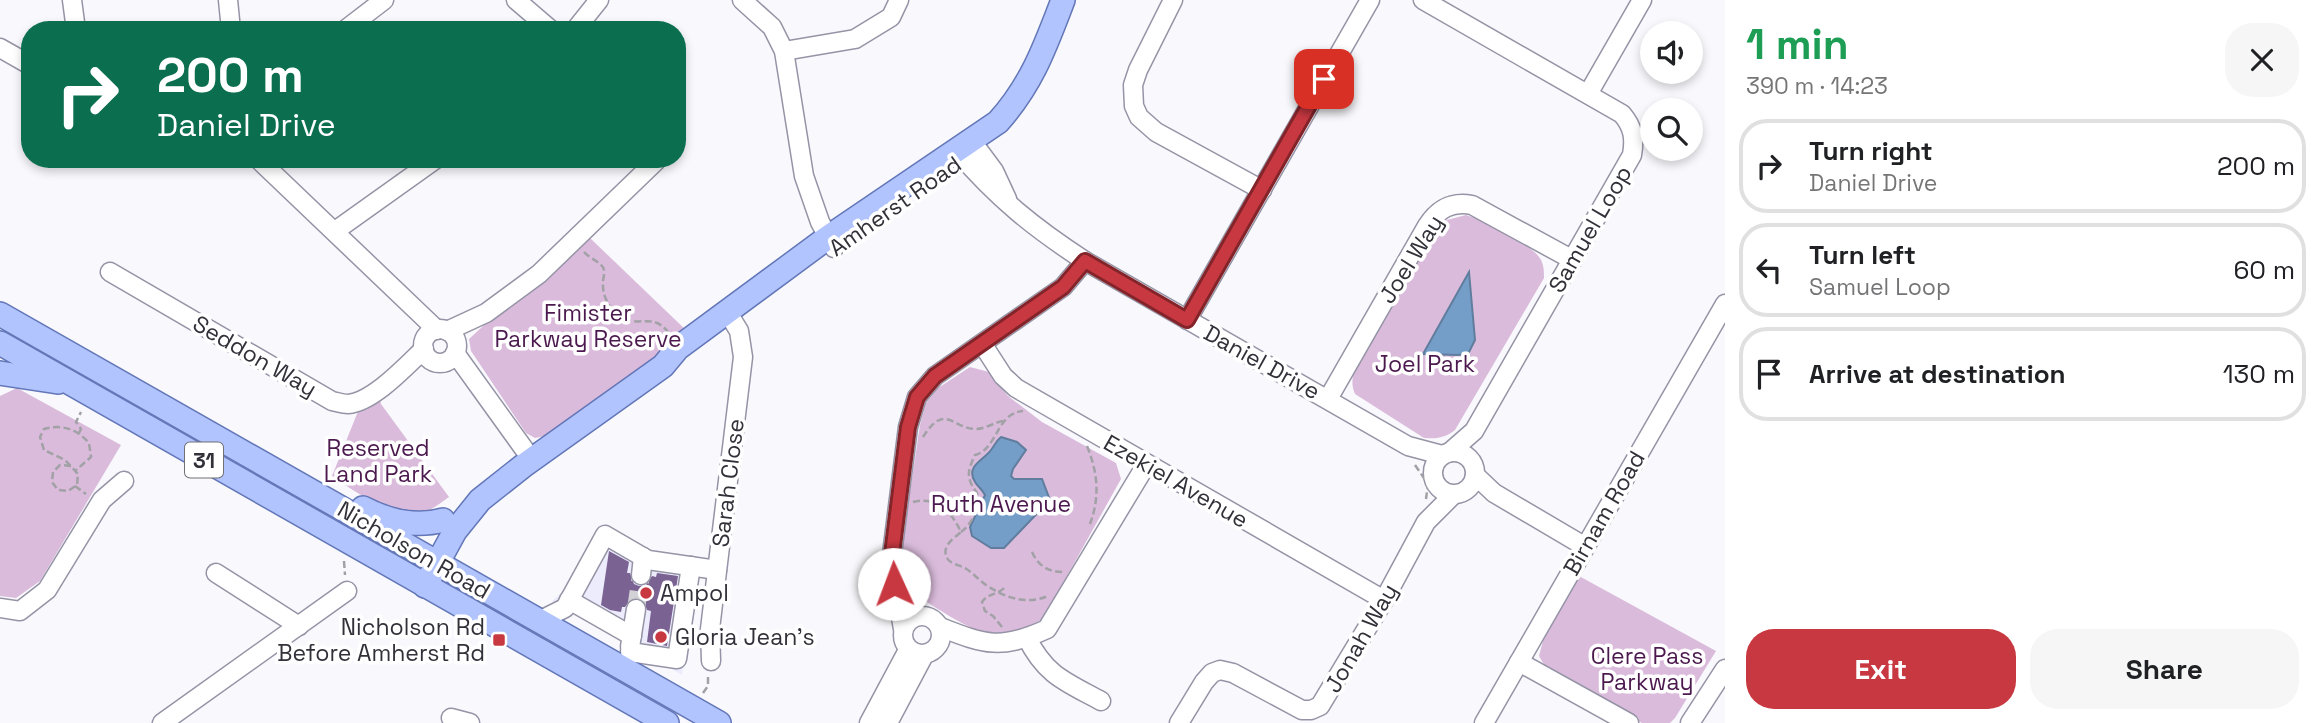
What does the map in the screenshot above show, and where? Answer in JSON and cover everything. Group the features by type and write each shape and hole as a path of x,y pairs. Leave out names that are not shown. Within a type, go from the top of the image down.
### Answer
{"main road":[{"name":"Amherst Road","path":"416,582 428,559 480,500 663,366 683,358 837,238 967,149 998,122 1033,75 1063,0"},
{"name":"Amherst Road","path":"967,149 1006,129 1031,106 1073,0"},
{"name":"Nicholson Road","path":"7,318 539,621 630,653 709,717"},
{"name":"Nicholson Road","path":"1,346 667,723"},
{"path":"0,373 71,384"},
{"path":"268,466 296,472 374,514 396,521 427,524 443,520"},
{"name":"Amherst Road","path":"428,559 433,530 460,506 480,500"}],"street":[{"path":"72,0 75,21"},
{"path":"228,0 230,21"},
{"path":"357,21 384,0"},
{"path":"516,0 540,21"},
{"path":"582,21 599,0"},
{"path":"742,0 772,27 784,51 804,176 837,238"},
{"path":"784,51 855,39 891,17 899,0"},
{"path":"1172,0 1138,70 1133,85 1134,106 1147,126 1156,132 1262,190"},
{"path":"1187,320 1370,0"},
{"name":"Samuel Loop","path":"1423,0 1622,114 1629,122 1634,141 1632,155 1474,431 1446,454"},
{"path":"1588,94 1642,0"},
{"path":"0,48 21,60"},
{"name":"Daniel Drive","path":"967,149 994,170 1012,208 1038,230 1085,261 1328,399 1409,452 1445,493 1467,480"},
{"path":"268,168 404,299 528,463"},
{"path":"335,231 423,168"},
{"name":"Seddon Way","path":"110,272 332,401 346,404 360,401 539,274 649,168"},
{"name":"Joel Way","path":"1328,399 1427,226 1441,209 1457,203 1472,205 1573,260"},
{"path":"904,629 891,562 908,427 917,397 935,376 1063,287 1085,261"},
{"name":"Birnam Road","path":"1484,723 1725,304"},
{"path":"1,346 7,318"},
{"name":"Sarah Close","path":"711,661 710,629 743,357 742,340 731,318"},
{"name":"Ezekiel Avenue","path":"983,345 1003,376 1016,388 1384,600"},
{"name":"Samuel Loop","path":"1467,480 1474,431"},
{"name":"Daniel Drive","path":"1409,452 1465,455 1467,480"},
{"path":"1434,479 1437,461 1446,454"},
{"path":"869,723 916,652 939,635 964,637 997,645 1027,638 1047,629 1146,465"},
{"name":"Jonah Way","path":"1426,522 1434,479"},
{"name":"Daniel Drive","path":"1467,480 1584,546"},
{"name":"Jonah Way","path":"1179,723 1204,682 1212,673 1220,670 1233,673 1302,710 1320,706 1384,600 1426,522 1467,480"},
{"path":"0,608 20,611 47,590 102,500 124,481"},
{"path":"539,621 565,608 606,536 642,566 648,560 717,570"},
{"path":"569,600 630,653 677,659 691,566"},
{"path":"216,573 299,626"},
{"path":"162,723 347,591"},
{"path":"896,593 918,615"},
{"path":"630,653 636,609"},
{"path":"916,652 903,637 909,619 918,615 930,617 939,635"},
{"path":"1027,638 1036,658 1054,675 1101,701"},
{"path":"888,723 916,652"},
{"path":"1519,662 1629,723"},
{"path":"1690,723 1725,669"},
{"path":"451,718 470,723"}],"path":[{"path":"573,240 588,257 602,266 606,299 613,310 622,317 635,321 662,324 669,334"},
{"path":"78,433 81,429 76,422 81,412"},
{"path":"1029,413 1014,412 1004,422 988,449 975,455 969,480 978,493 977,507 969,524 948,543 946,555 948,560 968,569 985,585 1015,599 1031,601 1049,595 1054,589"},
{"path":"922,439 936,422 948,419 978,429 1004,422"},
{"path":"71,466 61,465 53,472 52,482 58,490 68,491 76,485 78,474 75,471 71,466 65,460 44,450 41,433 50,427 59,427 78,433 89,443 91,457 75,471"},
{"path":"1086,445 1097,476 1098,493 1092,522 1086,533"},
{"path":"1409,452 1429,484 1425,501 1430,503"},
{"path":"912,512 913,502 926,499 939,504 961,531"},
{"path":"950,516 963,509 977,507"},
{"path":"1032,552 1044,568 1053,572 1066,570 1059,580"},
{"path":"346,555 343,564 347,591"},
{"path":"1005,643 1000,623 983,607 982,602 985,597 1000,592 1006,586"},
{"path":"709,717 708,686 711,661"}],"shaded area":[{"path":"601,526 646,553 697,560 682,675 552,601 561,593"}],"green space":[{"name":"Joel Park","path":"1466,215 1505,233 1534,252 1542,262 1544,278 1455,430 1448,435 1424,438 1355,394 1353,374 1357,361 1441,224"},
{"name":"Fimister Parkway Reserve","path":"590,238 689,333 545,436 535,438 526,433 471,351 469,339 494,316 535,287"},
{"name":"Ruth Avenue","path":"970,367 989,372 1008,396 1042,422 1116,463 1121,479 1043,619 1003,635 975,629 937,609 906,588 900,559 920,425 926,403 938,388"},
{"path":"17,388 121,445 40,581 16,598 0,596 0,396"},
{"name":"Reserved Land Park","path":"378,389 381,404 449,497 427,511 407,513 384,507 332,476 363,399"},
{"name":"Clere Pass Parkway","path":"1579,576 1716,651 1670,723 1642,723 1546,668 1539,656 1544,637"}],"water":[{"path":"1469,272 1475,340 1468,354 1423,354"},
{"path":"1001,437 1017,442 1026,450 1011,476 1014,479 1042,479 1050,500 1004,548 991,548 972,536 970,527 985,495 975,482 972,472"}],"building":[{"path":"609,551 629,562 627,573 630,573 634,584 639,586 646,585 657,573 678,576 667,646 647,642 651,611 647,610 643,600 631,599 622,607 621,612 601,605"}],"tunnel":[{"path":"636,609 641,575"}],"place":[{"name":"Ampol","path":"646,593"},
{"name":"Gloria Jean's","path":"661,637"},
{"name":"Nicholson Rd Before Amherst Rd","path":"499,640"}],"route":[{"path":"894,584 891,562 908,427 917,397 935,376 1063,287 1085,261 1187,320 1324,79"}]}
